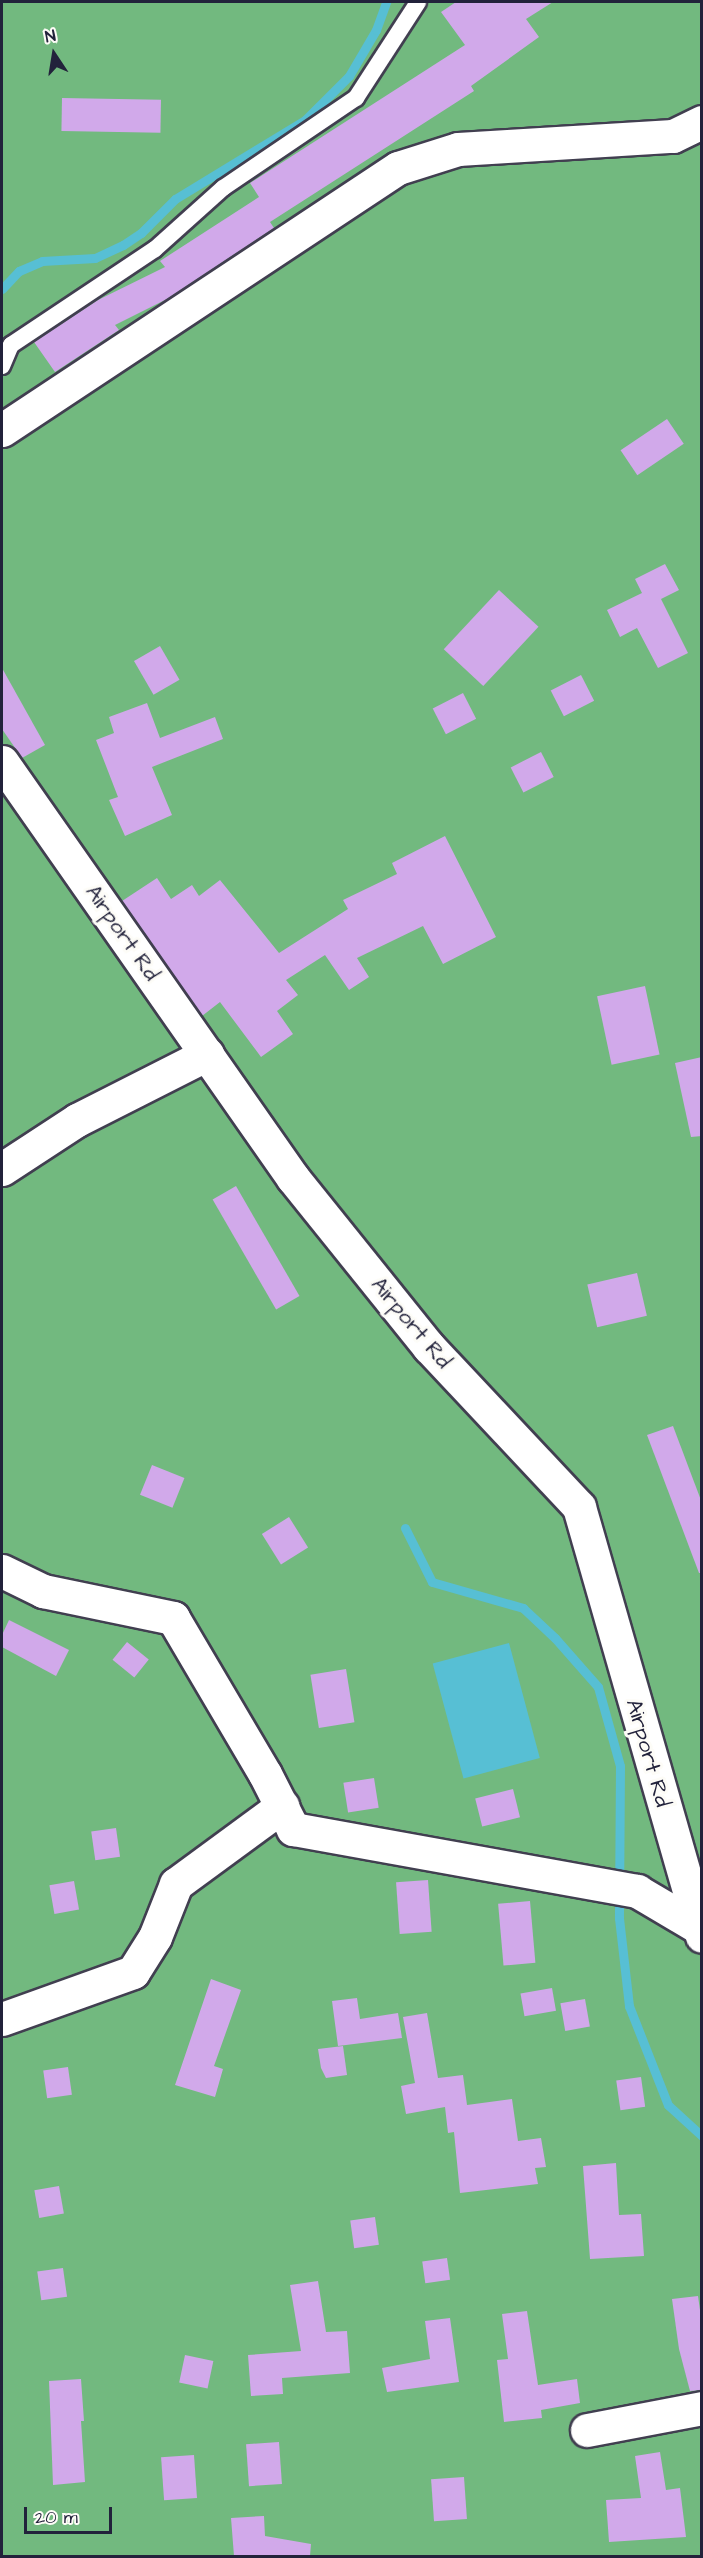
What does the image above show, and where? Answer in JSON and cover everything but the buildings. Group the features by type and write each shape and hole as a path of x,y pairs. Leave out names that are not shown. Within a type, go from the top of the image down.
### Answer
{"street":[{"path":"2,430 398,168 458,149 673,136 702,122"},
{"name":"Airport Rd","path":"2,762 293,1178 429,1347 579,1507 700,1932"},
{"path":"2,1169 78,1120 207,1054"},
{"path":"2,1571 43,1591 173,1618 282,1806 293,1829 636,1891 700,1932"},
{"path":"2,2019 133,1972 155,1937 176,1884 282,1806"},
{"path":"587,2430 702,2408"}],"lane":[{"path":"2,366 11,345 155,249 223,188 356,98 418,2"}],"green space":[{"path":"2,2 701,2 701,2556 2,2556"}],"water":[{"path":"509,1643 540,1758 463,1778 433,1663"}],"waterway":[{"path":"2,289 19,271 42,261 95,258 123,245 141,233 175,199 305,120 349,76 376,30 386,2"},
{"path":"405,1528 432,1582 523,1608 555,1638 598,1687 620,1766 619,1918 629,2006 668,2105 702,2136"}]}
